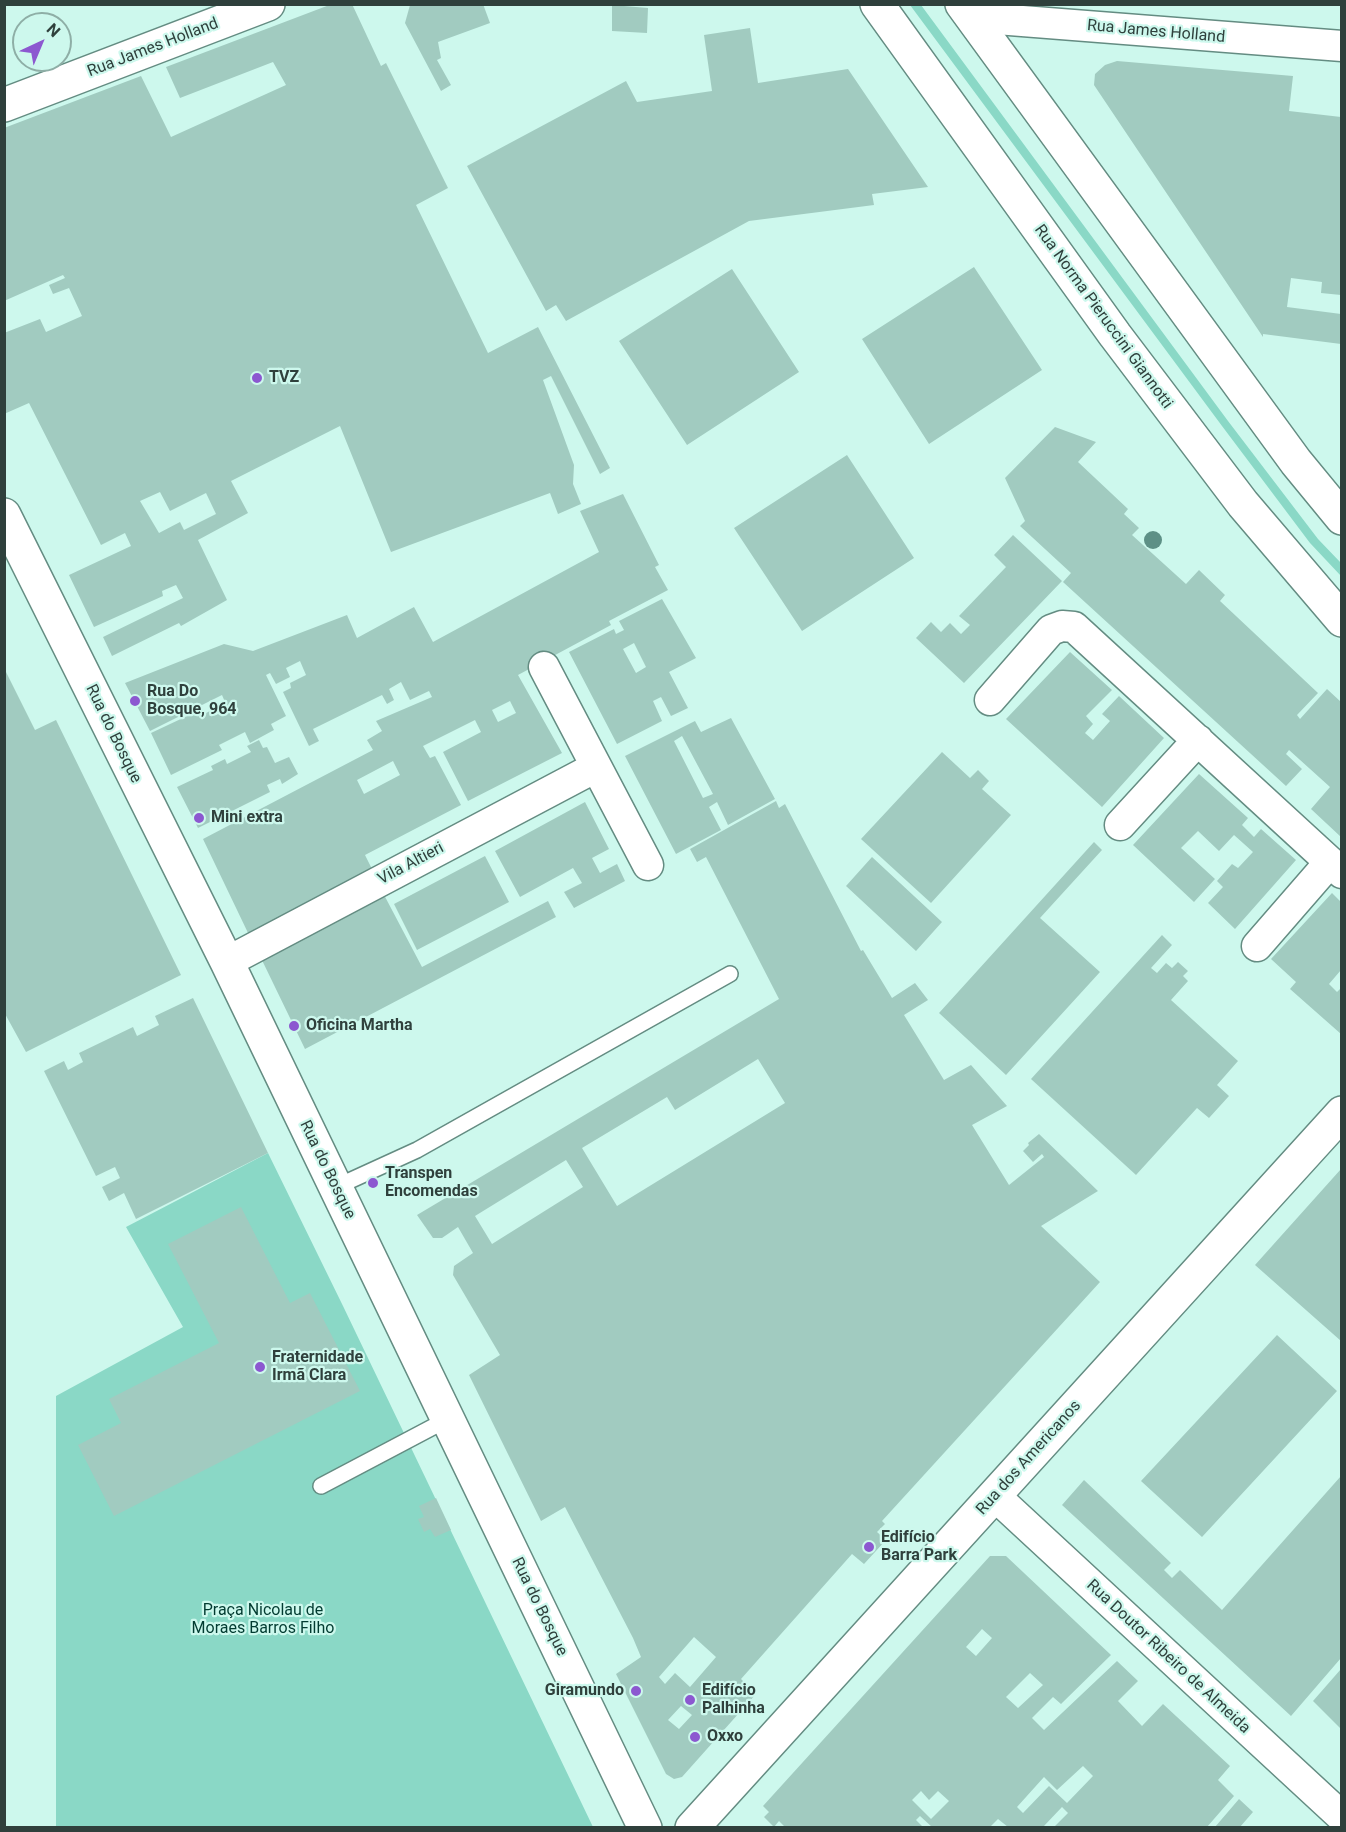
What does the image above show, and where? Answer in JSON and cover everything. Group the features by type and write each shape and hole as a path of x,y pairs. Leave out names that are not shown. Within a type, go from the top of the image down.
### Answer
{"street":[{"name":"Rua James Holland","path":"4,105 268,4"},
{"name":"Rua Norma Pieruccini Giannotti","path":"877,4 1122,344 1243,504 1341,620"},
{"name":"Rua James Holland","path":"966,11 1341,46"},
{"path":"966,11 1278,437 1341,518"},
{"name":"Rua do Bosque","path":"4,515 227,962 645,1827"},
{"path":"990,700 1051,630 1069,626 1198,740 1336,868 1257,946"},
{"path":"544,667 648,865"},
{"path":"1120,825 1198,740"},
{"name":"Vila Altieri","path":"227,962 596,767"},
{"name":"Rua dos Americanos","path":"692,1827 1341,1113"},
{"name":"Rua Doutor Ribeiro de Almeida","path":"995,1496 1341,1817"}],"lane":[{"path":"336,1188 417,1150 730,974"},
{"path":"321,1486 448,1419"}],"green space":[{"path":"910,5 921,5 1228,421 1318,539 1341,563 1341,576 1310,543"},
{"name":"Praça Nicolau de Moraes Barros Filho","path":"268,1153 593,1827 56,1827 56,1396 183,1327 126,1227"}],"building":[{"path":"332,4 352,4 381,66 386,63 448,188 416,205 488,353 538,327 610,468 600,474 551,376 543,380 574,465 573,484 581,504 558,514 550,493 391,552 340,426 231,481 248,513 198,540 227,600 181,626 179,623 112,656 103,637 183,598 176,585 162,591 163,596 94,627 69,575 131,546 125,533 101,545 29,403 4,414 4,333 40,319 46,332 82,316 69,288 53,294 49,285 65,278 63,275 4,301 4,128 141,76 171,137 286,85 273,62 180,98 166,67","holes":["160,492 170,511 206,493 216,514 184,530 180,522 159,533 140,501"]},
{"path":"483,4 490,23 438,42 441,58 437,60 451,85 441,91 405,23 410,5"},
{"path":"612,5 648,8 647,33 612,31"},
{"path":"750,28 758,83 848,69 928,187 872,194 874,205 749,221 566,321 556,305 546,311 467,166 626,81 637,102 712,91 704,35"},
{"path":"1117,61 1293,76 1289,111 1341,117 1341,295 1321,293 1322,282 1291,278 1287,307 1341,314 1341,344 1263,334 1263,337 1094,85 1095,74 1105,65"},
{"path":"974,267 1042,370 929,444 862,339"},
{"path":"732,269 799,372 687,445 619,341"},
{"path":"1055,427 1096,442 1078,462 1128,509 1124,514 1139,528 1132,535 1186,584 1199,570 1225,595 1220,601 1318,693 1297,715 1300,719 1327,689 1341,702 1341,837 1311,809 1330,787 1289,750 1286,754 1302,769 1286,786 1063,582 1071,573 1020,526 1025,521 1005,478"},
{"path":"847,455 914,558 802,631 734,528"},
{"path":"623,494 659,565 655,567 668,590 609,621 611,625 518,675 562,753 468,801 443,752 481,732 475,720 423,746 430,758 435,756 461,805 365,855 372,869 249,935 203,839 373,750 367,740 382,731 376,721 432,697 429,691 410,700 401,682 389,689 394,700 387,704 382,695 313,729 319,741 309,746 283,692 291,688 290,683 306,675 300,661 286,668 290,677 276,684 270,673 266,675 286,716 271,724 274,730 250,743 245,732 219,745 222,750 171,775 151,733 202,709 204,714 212,710 216,715 228,709 222,695 150,731 125,683 224,644 253,651 347,615 357,638 414,607 433,642 599,552 580,511","holes":["510,701 516,713 498,722 492,710","393,761 400,775 364,794 357,780"]},
{"path":"1013,535 1062,581 964,683 916,638 931,622 941,632 950,623 961,634 970,625 959,616 1006,567 994,555"},
{"path":"662,599 696,658 669,672 688,708 671,716 661,697 653,701 662,721 617,744 569,652 614,629 616,634 624,630 619,621","holes":["634,643 646,667 636,673 623,649"]},
{"path":"1070,652 1112,690 1086,716 1093,724 1085,733 1093,740 1110,721 1102,714 1119,696 1164,738 1102,807 1006,719"},
{"path":"4,668 35,730 56,720 181,975 26,1052 4,1012"},
{"path":"731,718 775,799 728,825 717,802 709,807 721,830 676,854 625,756 695,721 701,732","holes":["682,736 713,794 703,798 674,741"]},
{"path":"259,740 263,748 267,747 275,763 289,757 298,774 282,784 280,779 267,785 270,792 198,828 177,787 213,770 211,766 225,759 227,764 251,752 247,746"},
{"path":"942,752 970,778 978,770 989,781 982,789 1011,815 931,903 861,839"},
{"path":"1199,774 1248,818 1242,825 1254,837 1261,829 1296,860 1235,929 1208,903 1223,887 1217,881 1232,864 1238,868 1253,852 1234,835 1219,851 1198,831 1181,848 1215,879 1194,902 1133,845"},
{"path":"776,801 779,808 785,804 861,951 863,950 892,998 915,983 928,1000 904,1015 944,1080 971,1065 1007,1106 972,1125 1009,1185 1044,1157 1042,1154 1033,1162 1023,1151 1029,1145 1028,1143 1039,1134 1098,1191 1041,1226 1100,1282 882,1521 885,1524 877,1532 886,1540 864,1564 852,1554 741,1679 756,1694 682,1777 674,1779 666,1774 616,1674 641,1657 633,1638 565,1507 541,1521 469,1375 500,1355 453,1275 454,1266 473,1253 458,1227 442,1238 433,1238 417,1215 779,999 706,857 697,862 690,849","holes":["758,1059 785,1103 617,1206 582,1148 667,1097 675,1110","566,1160 583,1187 492,1244 475,1216","694,1637 716,1657 690,1687 675,1673 665,1684 659,1677","681,1706 692,1715 679,1729 668,1720"]},
{"path":"585,802 609,849 592,858 600,873 617,864 625,881 574,908 564,892 582,883 573,868 520,897 495,851"},
{"path":"1094,842 1102,850 1040,918 1100,972 1006,1075 939,1013"},
{"path":"485,856 509,902 417,950 394,904"},
{"path":"872,857 942,922 916,951 846,886"},
{"path":"382,891 422,967 548,901 556,917 305,1049 259,954"},
{"path":"1332,893 1341,902 1341,970 1329,984 1337,992 1341,988 1341,1034 1290,989 1296,982 1271,959"},
{"path":"1162,935 1172,945 1151,968 1157,973 1166,963 1172,968 1178,962 1188,971 1183,976 1188,981 1171,1000 1238,1061 1217,1085 1229,1096 1209,1118 1197,1108 1136,1175 1031,1079"},
{"path":"193,998 268,1153 136,1219 124,1193 109,1201 102,1187 120,1178 115,1167 96,1176 44,1071 64,1061 68,1070 83,1062 79,1053 133,1027 137,1036 159,1025 155,1016"},
{"path":"1341,1169 1341,1341 1255,1265"},
{"name":"Fraternidade Irmã Clara","path":"241,1207 290,1303 310,1293 360,1391 114,1516 78,1445 121,1423 109,1399 219,1343 168,1244"},
{"path":"1277,1335 1337,1391 1202,1537 1141,1481"},
{"path":"1341,1476 1341,1658 1291,1716 1062,1505 1084,1480 1171,1563 1164,1570 1172,1578 1180,1570 1222,1610"},
{"path":"436,1498 451,1530 435,1537 430,1529 424,1532 418,1519 424,1517 419,1506"},
{"path":"990,1556 1006,1556 1111,1655 1061,1704 1053,1697 1032,1718 1044,1730 1117,1661 1138,1681 1118,1701 1142,1726 1163,1704 1230,1766 1218,1780 1234,1796 1207,1827 1054,1827 1068,1813 1062,1807 1044,1826 1046,1827 1008,1827 998,1819 990,1827 932,1827 920,1816 916,1820 923,1827 785,1827 779,1821 774,1827 764,1817 769,1812 763,1806","holes":["982,1629 992,1638 976,1656 966,1647","1030,1673 1043,1685 1018,1708 1006,1697","1083,1766 1093,1776 1067,1803 1049,1786 1023,1813 1017,1807 1044,1777 1057,1790","921,1791 929,1800 938,1791 949,1801 931,1819 912,1800"]},
{"path":"1341,1669 1341,1729 1313,1701"},
{"path":"1239,1799 1253,1812 1240,1827 1215,1827"}],"place":[{"name":"TVZ","path":"257,378"},
{"name":"Rua Do Bosque, 964","path":"135,701"},
{"name":"Mini extra","path":"199,818"},
{"name":"Oficina Martha","path":"294,1026"},
{"name":"Transpen Encomendas","path":"373,1183"},
{"name":"Fraternidade Irmã Clara","path":"260,1367"},
{"name":"Edifício Barra Park","path":"869,1547"},
{"name":"Giramundo","path":"636,1691"},
{"name":"Edifício Palhinha","path":"690,1700"},
{"name":"Oxxo","path":"695,1737"}]}
